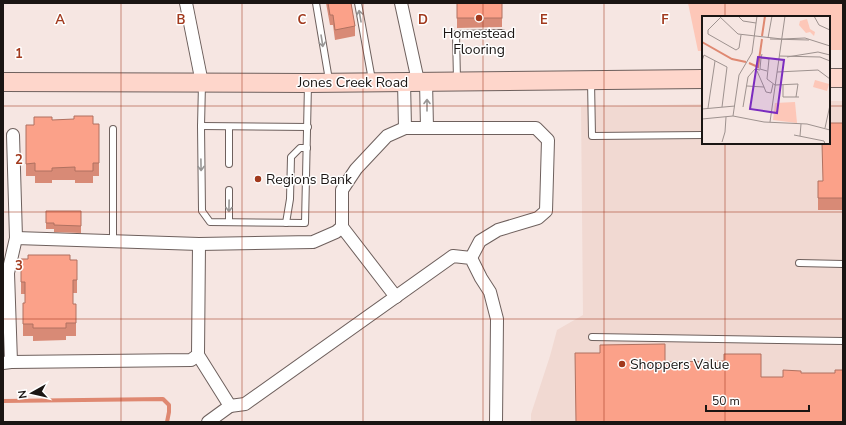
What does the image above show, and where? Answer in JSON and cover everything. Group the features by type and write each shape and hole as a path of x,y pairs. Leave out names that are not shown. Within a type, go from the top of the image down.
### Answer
{"main road":[{"path":"830,78 843,78"},
{"name":"Jones Creek Road","path":"3,82 308,83 702,79"}],"street":[{"path":"186,3 202,82"},
{"path":"401,3 416,82 427,128"},
{"path":"406,128 416,82"},
{"path":"396,297 342,226 342,190 356,169 387,136 406,128 536,128 548,140 546,211 538,218 498,230 480,241 471,258"},
{"path":"13,135 16,238 8,273 7,362 191,360 198,355"},
{"path":"16,238 199,244 313,242 336,232 342,226"},
{"path":"199,244 198,355 230,406"},
{"path":"208,422 230,406 245,404 453,256 471,258"},
{"path":"471,258 490,292 497,319 496,422"}],"lane":[{"path":"316,3 330,82"},
{"path":"358,3 372,82"},
{"path":"456,81 456,34 502,33"},
{"path":"591,80 592,136 702,135"},
{"path":"202,82 202,211 210,222 286,223 305,223 308,83"},
{"path":"201,126 308,127"},
{"path":"229,126 229,164"},
{"path":"113,130 114,242"},
{"path":"286,223 290,199 291,157 300,148 307,148"},
{"path":"229,190 229,222"},
{"path":"798,263 843,264"},
{"path":"592,337 843,341"}],"shaded area":[{"path":"688,3 843,3 843,50 830,50 830,16 702,16 702,51 698,51"},
{"path":"830,101 843,101 843,422 531,422 531,414 557,330 583,315 581,107 702,104 702,144 830,144"}],"building":[{"path":"328,3 351,3 355,26 335,30 333,15 330,15"},
{"name":"Homestead Flooring","path":"457,3 502,3 502,18 457,18"},
{"path":"74,116 93,116 93,124 99,124 99,163 93,163 93,171 75,171 75,167 52,168 52,171 35,171 35,163 26,164 26,125 34,125 34,117 52,117 52,120 74,119"},
{"path":"830,123 843,123 843,198 818,198 818,181 823,181 822,144 830,144"},
{"path":"46,211 81,211 81,226 54,225 54,223 46,223"},
{"path":"28,255 70,255 70,260 77,260 77,280 73,280 73,304 76,304 76,323 66,323 66,328 33,328 33,324 23,324 25,282 21,282 21,259 28,259"},
{"path":"665,344 665,362 724,361 724,354 761,354 761,377 783,377 783,370 801,371 801,373 835,373 835,370 843,370 843,422 576,422 575,353 600,353 600,345"}],"waterway":[{"path":"3,401 163,399 169,405 167,422"}],"place":[{"name":"Homestead Flooring","path":"479,18"},
{"name":"Regions Bank","path":"258,179"},
{"name":"Shoppers Value","path":"622,364"}]}
